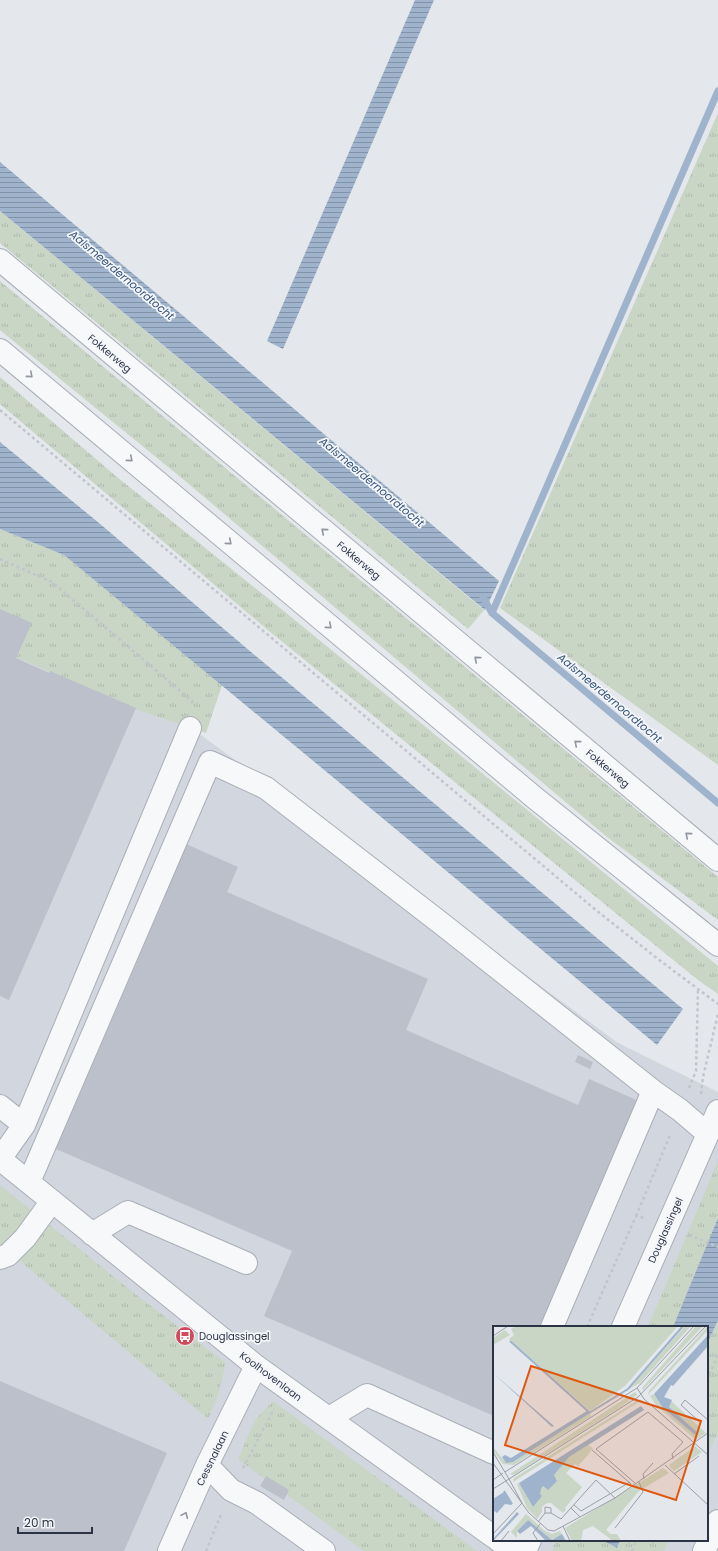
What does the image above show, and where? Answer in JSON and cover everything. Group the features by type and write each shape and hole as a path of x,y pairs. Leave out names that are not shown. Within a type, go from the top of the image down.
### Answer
{"street":[{"name":"Fokkerweg","path":"0,260 718,860"},
{"path":"0,350 535,798 718,946"},
{"path":"0,1159 24,1125 190,728"},
{"path":"29,1182 210,762 266,788 442,924 653,1091 680,1110 708,1134"},
{"path":"552,1326 653,1091"},
{"path":"0,1106 24,1125"},
{"name":"Douglassingel","path":"623,1326 718,1111"},
{"name":"Koolhovenlaan","path":"0,1159 256,1366 493,1536"},
{"path":"0,1258 8,1255 25,1238 52,1201"},
{"path":"92,1234 128,1212 246,1263"},
{"name":"Cessnalaan","path":"169,1551 207,1465 256,1366"},
{"path":"329,1418 367,1394 493,1453"},
{"path":"207,1465 231,1490 256,1503 324,1551"},
{"path":"704,1551 718,1521"},
{"path":"499,1541 514,1551"},
{"path":"525,1551 530,1541"}],"path":[{"path":"0,410 658,960 718,1004"},
{"path":"0,559 52,582 192,701 190,728"},
{"path":"701,1095 703,1077 718,1014"},
{"path":"699,1239 718,1247"},
{"path":"708,1378 718,1355"},
{"path":"632,1551 637,1541"}],"shaded area":[{"path":"0,599 59,630 618,1043 718,1092 718,1551 0,1551"}],"green space":[{"path":"718,113 718,765 500,608"},
{"path":"0,211 484,610 468,629 0,243"},
{"path":"0,281 718,877 718,920 607,837 184,480 0,330"},
{"path":"0,377 117,477 285,612 718,966 718,994 698,980 269,631 0,404"},
{"path":"0,529 64,555 222,685 206,733 135,709 16,657 0,610"},
{"path":"718,1161 718,1218 673,1326 648,1326"},
{"path":"0,1185 130,1290 226,1363 218,1395 208,1419 0,1244"},
{"path":"718,1320 718,1432 708,1454 708,1342"},
{"path":"273,1401 477,1551 364,1551 238,1459 255,1420"},
{"path":"556,1541 604,1541 617,1548 620,1541 669,1541 664,1551 552,1551"}],"water":[{"path":"415,0 434,0 283,349 267,341"},
{"path":"0,162 499,581 485,610 0,211"},
{"path":"0,442 99,523 251,652 683,1009 657,1045 64,555 0,529"},
{"path":"718,1218 718,1320 708,1342 708,1326 673,1326"},
{"path":"604,1541 620,1541 617,1548"}],"building":[{"path":"0,609 32,623 16,658 136,708 9,1000 0,996"},
{"path":"186,844 238,867 227,892 428,979 406,1030 578,1105 589,1079 641,1102 616,1153 541,1326 493,1326 493,1416 264,1316 292,1251 56,1149 165,897 163,896"},
{"path":"578,1055 593,1062 590,1069 575,1062"},
{"path":"0,1381 167,1453 124,1551 0,1551"},
{"path":"266,1476 289,1490 284,1500 260,1486"}],"waterway":[{"path":"492,613 718,91"},
{"name":"Aalsmeerdernoordtocht","path":"483,597 492,613 718,803"}],"place":[{"name":"Douglassingel","path":"185,1336"}]}
